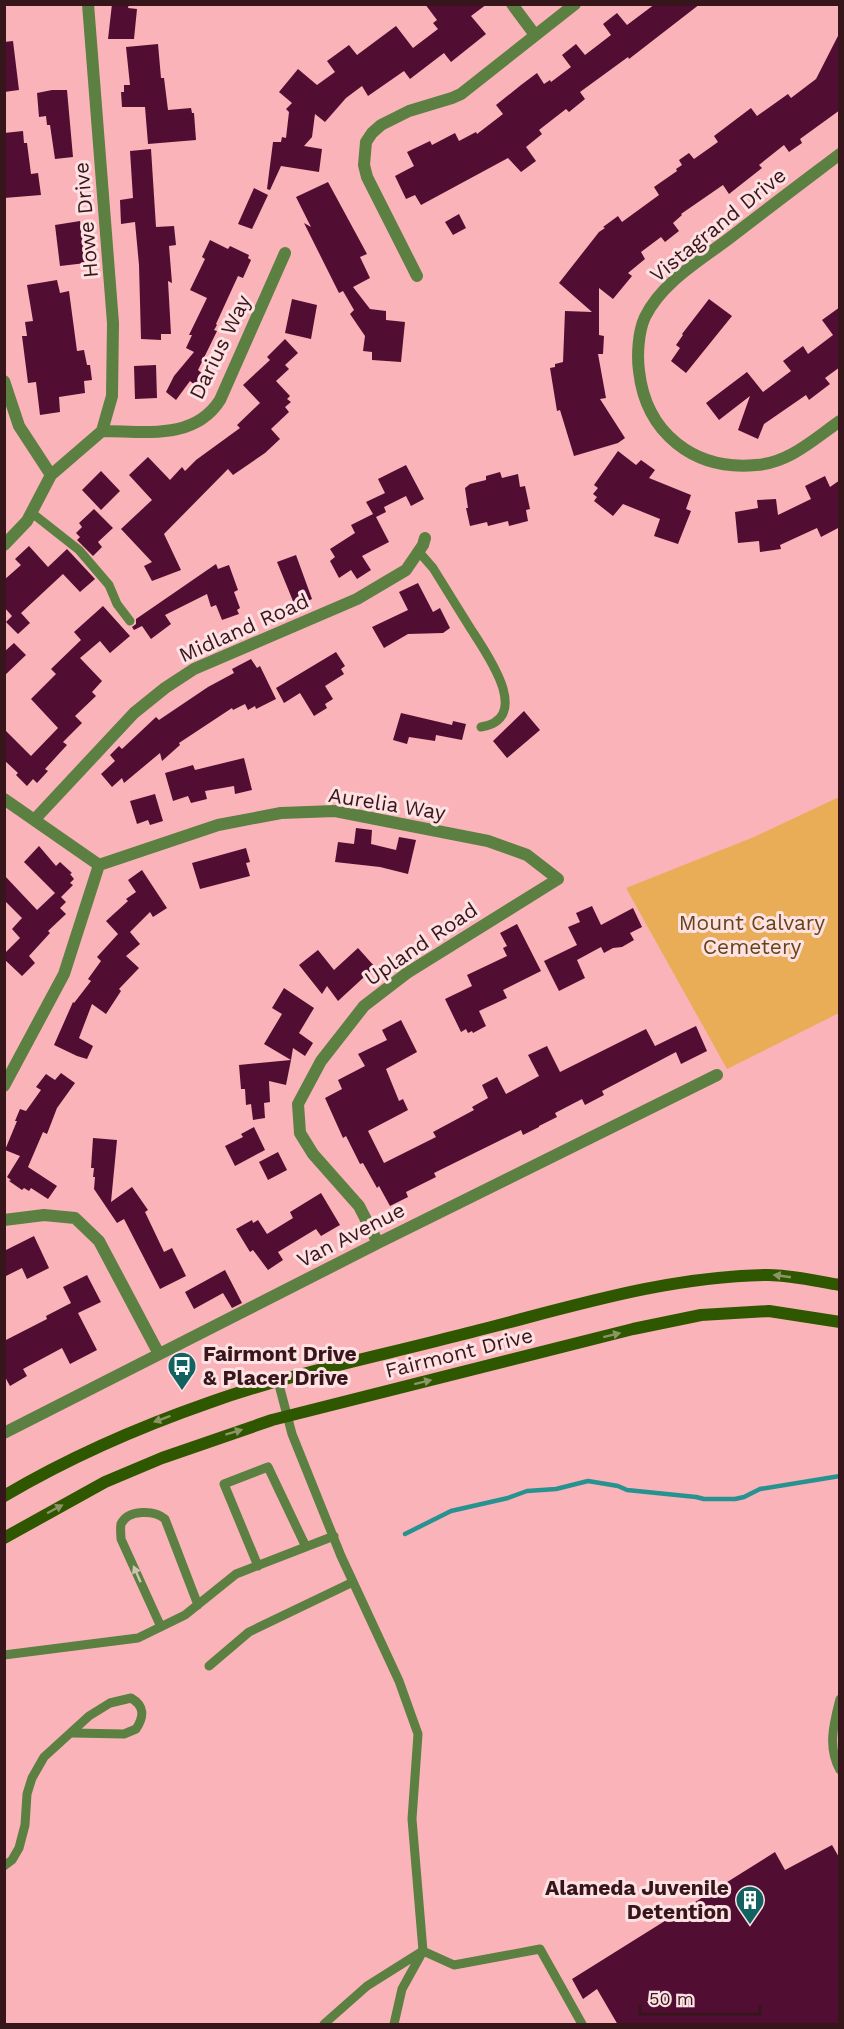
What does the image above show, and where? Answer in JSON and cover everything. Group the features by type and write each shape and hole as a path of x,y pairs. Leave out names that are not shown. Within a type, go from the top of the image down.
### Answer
{"main road":[{"name":"Fairmont Drive","path":"4,1496 90,1450 149,1424 212,1401 278,1381 625,1294 696,1279 770,1275 840,1285"},
{"name":"Fairmont Drive","path":"4,1538 105,1482 224,1435 287,1416 633,1329 701,1315 769,1311 840,1322"}],"street":[{"name":"Howe Drive","path":"88,4 113,323 112,396 102,431"},
{"path":"512,4 535,35"},
{"path":"417,276 367,177 364,165 366,142 372,133 392,119 461,94 575,4"},
{"name":"Vistagrand Drive","path":"840,154 667,286 644,318 637,355 641,391 657,424 678,445 700,457 727,466 757,465 777,461 796,452 840,421"},
{"name":"Darius Way","path":"102,431 174,431 198,423 213,412 285,253"},
{"path":"4,381 19,426 51,475"},
{"path":"4,545 27,521 51,475 102,431"},
{"name":"Midland Road","path":"35,819 134,713 165,688 194,669 357,599 406,570 419,552 425,538"},
{"path":"4,799 99,865 64,974 4,1086"},
{"name":"Aurelia Way","path":"99,865 218,825 281,813 334,811 488,841 527,855 558,879"},
{"name":"Upland Road","path":"378,1243 359,1206 313,1154 300,1133 298,1104 321,1060 364,1006 407,973 558,879"},
{"name":"Van Avenue","path":"4,1433 378,1243 717,1075"},
{"path":"4,1220 44,1215 75,1218 99,1240 159,1354"}],"lane":[{"path":"32,513 86,559 109,585 117,604 130,621"},
{"path":"419,552 433,568 500,676 505,707 501,719 492,726 481,728"},
{"path":"278,1381 292,1434 353,1582 399,1681 418,1734 412,1819 423,1951 402,1989 394,2025"},
{"path":"258,1566 224,1484 268,1467 306,1547"},
{"path":"161,1627 121,1539 121,1525 125,1520 146,1512 159,1514 165,1519 198,1605"},
{"path":"4,1655 138,1638 185,1615 236,1574 334,1536"},
{"path":"209,1666 249,1632 353,1582"},
{"path":"4,1866 12,1860 20,1848 25,1825 27,1794 32,1778 44,1757 89,1716 110,1703 132,1698 142,1708 143,1715 136,1730 124,1734 73,1733"},
{"path":"840,1699 832,1736 834,1761 840,1770"},
{"path":"423,1951 454,1965 540,1949 582,2025"},
{"path":"324,2025 367,1986 423,1951"}],"green space":[{"name":"Mount Calvary Cemetery","path":"839,797 839,1013 727,1069 626,888 754,837"}],"building":[{"path":"112,4 129,4 128,8 137,9 134,39 108,39"},
{"path":"425,4 487,4 471,16 486,34 451,62 444,53 410,79 404,71 368,96 362,86 346,98 325,122 315,114 312,137 304,146 322,149 319,172 281,166 270,190 267,189 273,142 281,142 282,137 286,138 289,112 286,109 292,103 279,92 298,69 317,85 335,72 327,61 349,45 357,55 396,26 413,48 438,29 433,23 437,20"},
{"path":"655,4 700,4 629,59 628,57 580,92 585,99 569,112 566,109 539,130 542,134 526,147 536,161 521,172 508,158 421,205 415,195 406,199 395,176 414,166 407,152 430,141 432,145 455,133 459,141 476,132 477,134 503,114 496,105 537,73 544,84 550,80 551,82 571,67 562,55 576,44 585,55 611,35 603,24 617,13 627,25"},
{"path":"840,32 840,110 800,139 802,143 789,152 784,145 759,165 762,168 729,194 723,185 681,214 673,223 679,231 665,242 661,237 641,252 645,259 628,273 632,276 613,299 599,288 599,335 604,336 603,354 598,354 606,398 600,399 625,438 618,443 574,456 560,410 557,411 550,368 563,362 565,311 592,312 559,283 599,232 605,228 603,227 618,216 622,222 659,195 654,187 677,171 676,169 682,165 679,160 689,153 694,159 718,142 714,136 751,108 757,116 788,94 791,98 816,79"},
{"path":"13,41 19,90 4,92 4,42"},
{"path":"158,44 161,78 164,78 168,110 191,108 194,113 196,140 148,144 145,107 122,107 121,92 124,92 124,85 130,85 126,47"},
{"path":"67,90 73,157 55,159 50,125 47,125 46,116 39,117 37,93"},
{"path":"23,131 31,174 38,173 41,195 4,198 4,133"},
{"path":"151,149 156,227 174,226 176,245 169,246 172,283 168,281 171,334 161,334 161,340 141,339 135,222 121,224 120,200 133,198 130,151"},
{"path":"328,182 367,254 360,257 370,278 353,287 370,309 386,311 386,320 405,322 401,362 372,360 372,352 363,351 365,336 350,314 354,310 343,291 339,293 304,223 311,227 296,197"},
{"path":"254,188 268,195 252,229 238,224"},
{"path":"459,214 466,228 453,235 445,222"},
{"path":"80,221 86,263 60,266 55,225"},
{"path":"210,240 228,249 230,246 249,255 248,258 251,260 243,278 238,276 216,324 214,330 217,331 198,370 205,376 196,386 190,381 176,400 166,392 174,376 194,352 186,348 192,335 189,335 207,298 190,290 205,259 202,257"},
{"path":"57,280 60,293 69,291 77,351 84,350 87,365 90,365 92,380 84,381 85,393 59,397 60,412 40,415 36,382 28,383 22,336 27,336 25,322 33,321 27,285"},
{"path":"292,299 317,305 311,339 285,333"},
{"path":"709,299 732,316 686,373 671,361 680,348 676,345 682,334"},
{"path":"840,307 840,367 825,378 830,384 809,400 806,395 764,424 758,439 738,430 750,396 719,420 706,403 747,372 763,392 791,371 783,361 803,346 808,354 833,335 822,320"},
{"path":"285,339 298,353 285,365 289,369 276,381 290,396 287,399 291,402 285,407 289,412 271,429 280,439 265,453 233,475 228,469 164,534 181,570 152,581 144,566 152,562 121,529 152,500 129,475 148,457 170,480 182,467 185,471 196,460 240,428 237,425 260,403 243,385 270,360 267,357"},
{"path":"156,365 157,398 135,399 134,366"},
{"path":"618,451 636,465 641,460 655,470 649,478 691,495 686,509 691,511 678,544 654,536 660,519 623,504 613,516 594,501 597,497 593,494 598,488 594,485"},
{"path":"406,465 424,499 411,506 406,496 384,507 386,512 376,517 389,542 362,556 371,570 357,579 351,570 339,578 330,561 335,557 330,549 355,533 351,525 373,514 366,502 385,493 378,479"},
{"path":"101,471 120,491 101,510 82,490"},
{"path":"500,472 502,478 518,474 520,487 525,486 530,509 526,510 528,521 509,526 508,521 488,526 487,522 470,526 465,488 470,484 486,480 486,476"},
{"path":"825,476 830,487 840,480 840,527 821,537 817,528 780,545 781,549 760,552 759,541 738,543 735,512 758,508 757,500 776,499 778,515 811,499 805,486"},
{"path":"94,509 113,528 98,542 102,547 93,556 77,540 80,537 76,533 82,527 79,523"},
{"path":"29,546 48,567 67,549 95,579 80,592 63,574 21,613 30,623 18,634 6,622 12,616 4,607 4,580 21,565 15,559"},
{"path":"296,555 312,599 295,606 277,562"},
{"path":"216,564 218,569 229,565 238,590 234,592 240,608 237,610 239,614 222,620 216,605 211,607 207,594 165,615 171,624 151,639 142,626 134,630 132,627 136,624 136,619"},
{"path":"418,583 433,612 440,608 450,628 443,633 408,634 384,648 372,627 408,610 399,592"},
{"path":"103,606 130,636 110,653 100,641 80,658 102,681 92,692 96,696 75,716 82,723 63,742 67,745 45,769 48,771 37,783 33,779 27,786 16,775 18,773 4,760 4,729 31,756 58,728 31,699 56,674 51,669 81,640 74,632"},
{"path":"14,643 26,655 4,676 4,652"},
{"path":"336,652 345,666 341,669 344,674 325,686 333,699 325,704 327,708 314,716 300,693 284,703 276,688"},
{"path":"251,659 257,668 260,666 276,699 256,709 255,706 248,710 245,704 233,710 232,708 179,743 180,745 162,761 160,753 124,783 122,778 112,787 101,774 115,761 110,755 119,746 122,749 156,717 159,720 208,687 234,673 232,669"},
{"path":"524,711 540,730 507,758 493,741"},
{"path":"401,713 452,725 453,721 466,724 462,740 436,735 435,741 409,737 407,744 393,740"},
{"path":"244,758 252,790 235,794 234,786 205,791 207,799 191,803 188,796 173,801 165,773 193,765 195,770"},
{"path":"155,794 163,821 150,825 148,820 137,824 130,801"},
{"path":"356,828 372,830 371,844 396,850 399,837 416,840 408,874 380,867 335,862 338,842 354,844"},
{"path":"39,846 56,866 60,862 72,873 70,874 74,879 70,883 73,885 61,897 66,902 60,908 66,914 48,931 50,933 29,956 35,963 22,976 4,959 4,954 20,938 12,929 22,918 4,900 4,875 37,910 55,893 24,862"},
{"path":"246,848 250,862 246,863 250,876 200,889 192,863"},
{"path":"142,870 167,908 153,917 150,912 130,932 140,944 126,956 139,968 119,989 121,991 106,1014 92,1004 79,1038 93,1046 87,1059 77,1056 54,1045 73,1002 91,981 88,979 101,961 97,957 118,934 106,921 128,901 126,899 136,892 128,880"},
{"path":"592,906 601,925 633,908 642,927 630,933 634,940 622,947 613,948 604,953 601,947 577,960 585,978 559,991 544,961 577,945 568,927 580,922 576,913"},
{"path":"517,924 541,971 503,990 507,998 479,1011 486,1026 473,1033 472,1031 468,1033 466,1029 461,1032 445,999 472,986 467,975 507,956 503,948 507,946 500,933"},
{"path":"358,948 375,967 338,1001 327,986 322,994 299,965 318,950 334,970"},
{"path":"284,988 314,1008 299,1033 313,1043 305,1056 293,1048 291,1060 264,1044 282,1014 272,1008"},
{"path":"401,1020 417,1052 386,1069 399,1101 403,1099 408,1110 368,1131 384,1163 436,1137 433,1132 474,1110 472,1107 488,1098 482,1085 497,1077 506,1094 539,1076 528,1055 547,1046 560,1072 646,1029 655,1046 696,1026 707,1051 681,1064 676,1052 602,1091 604,1095 585,1105 582,1099 555,1113 557,1117 523,1135 521,1130 434,1173 436,1177 406,1192 408,1197 390,1206 363,1163 360,1164 346,1136 343,1138 325,1098 342,1089 338,1080 365,1066 358,1054 387,1040 382,1030"},
{"path":"291,1060 286,1085 269,1081 270,1102 264,1103 265,1118 253,1120 251,1104 246,1105 245,1089 241,1089 239,1065"},
{"path":"61,1073 75,1083 57,1108 47,1134 43,1132 28,1167 57,1186 48,1199 31,1188 29,1191 24,1188 22,1190 9,1181 11,1180 7,1177 20,1156 5,1150 20,1109 26,1111 41,1090 36,1087 46,1074 55,1080"},
{"path":"254,1127 265,1150 235,1166 225,1146 243,1137 241,1134"},
{"path":"93,1138 117,1140 111,1202 132,1187 148,1210 145,1212 164,1252 172,1248 186,1276 160,1289 124,1219 117,1223 94,1189 94,1168 91,1168"},
{"path":"278,1152 287,1170 268,1180 259,1162"},
{"path":"321,1193 340,1225 321,1236 316,1229 278,1252 283,1260 268,1270 253,1250 250,1252 236,1229 252,1220 253,1223 258,1220 267,1234 293,1218 290,1212"},
{"path":"34,1236 49,1268 27,1279 22,1268 4,1277 4,1251"},
{"path":"225,1270 242,1303 232,1308 223,1293 194,1309 185,1292"},
{"path":"87,1275 101,1302 78,1313 97,1350 70,1364 62,1348 23,1369 27,1376 10,1386 4,1375 4,1341 47,1319 46,1316 71,1303 63,1287"},
{"name":"Alameda Juvenile Detention","path":"832,1845 840,1859 840,2025 618,2025 597,1989 583,1999 572,1979 775,1852 785,1870"}],"waterway":[{"path":"405,1534 451,1511 508,1498 527,1491 556,1489 588,1481 618,1486 627,1490 704,1499 735,1499 760,1489 840,1476"}],"place":[{"name":"Fairmont Drive & Placer Drive","path":"182,1392"},
{"name":"Alameda Juvenile Detention","path":"750,1926"}]}
